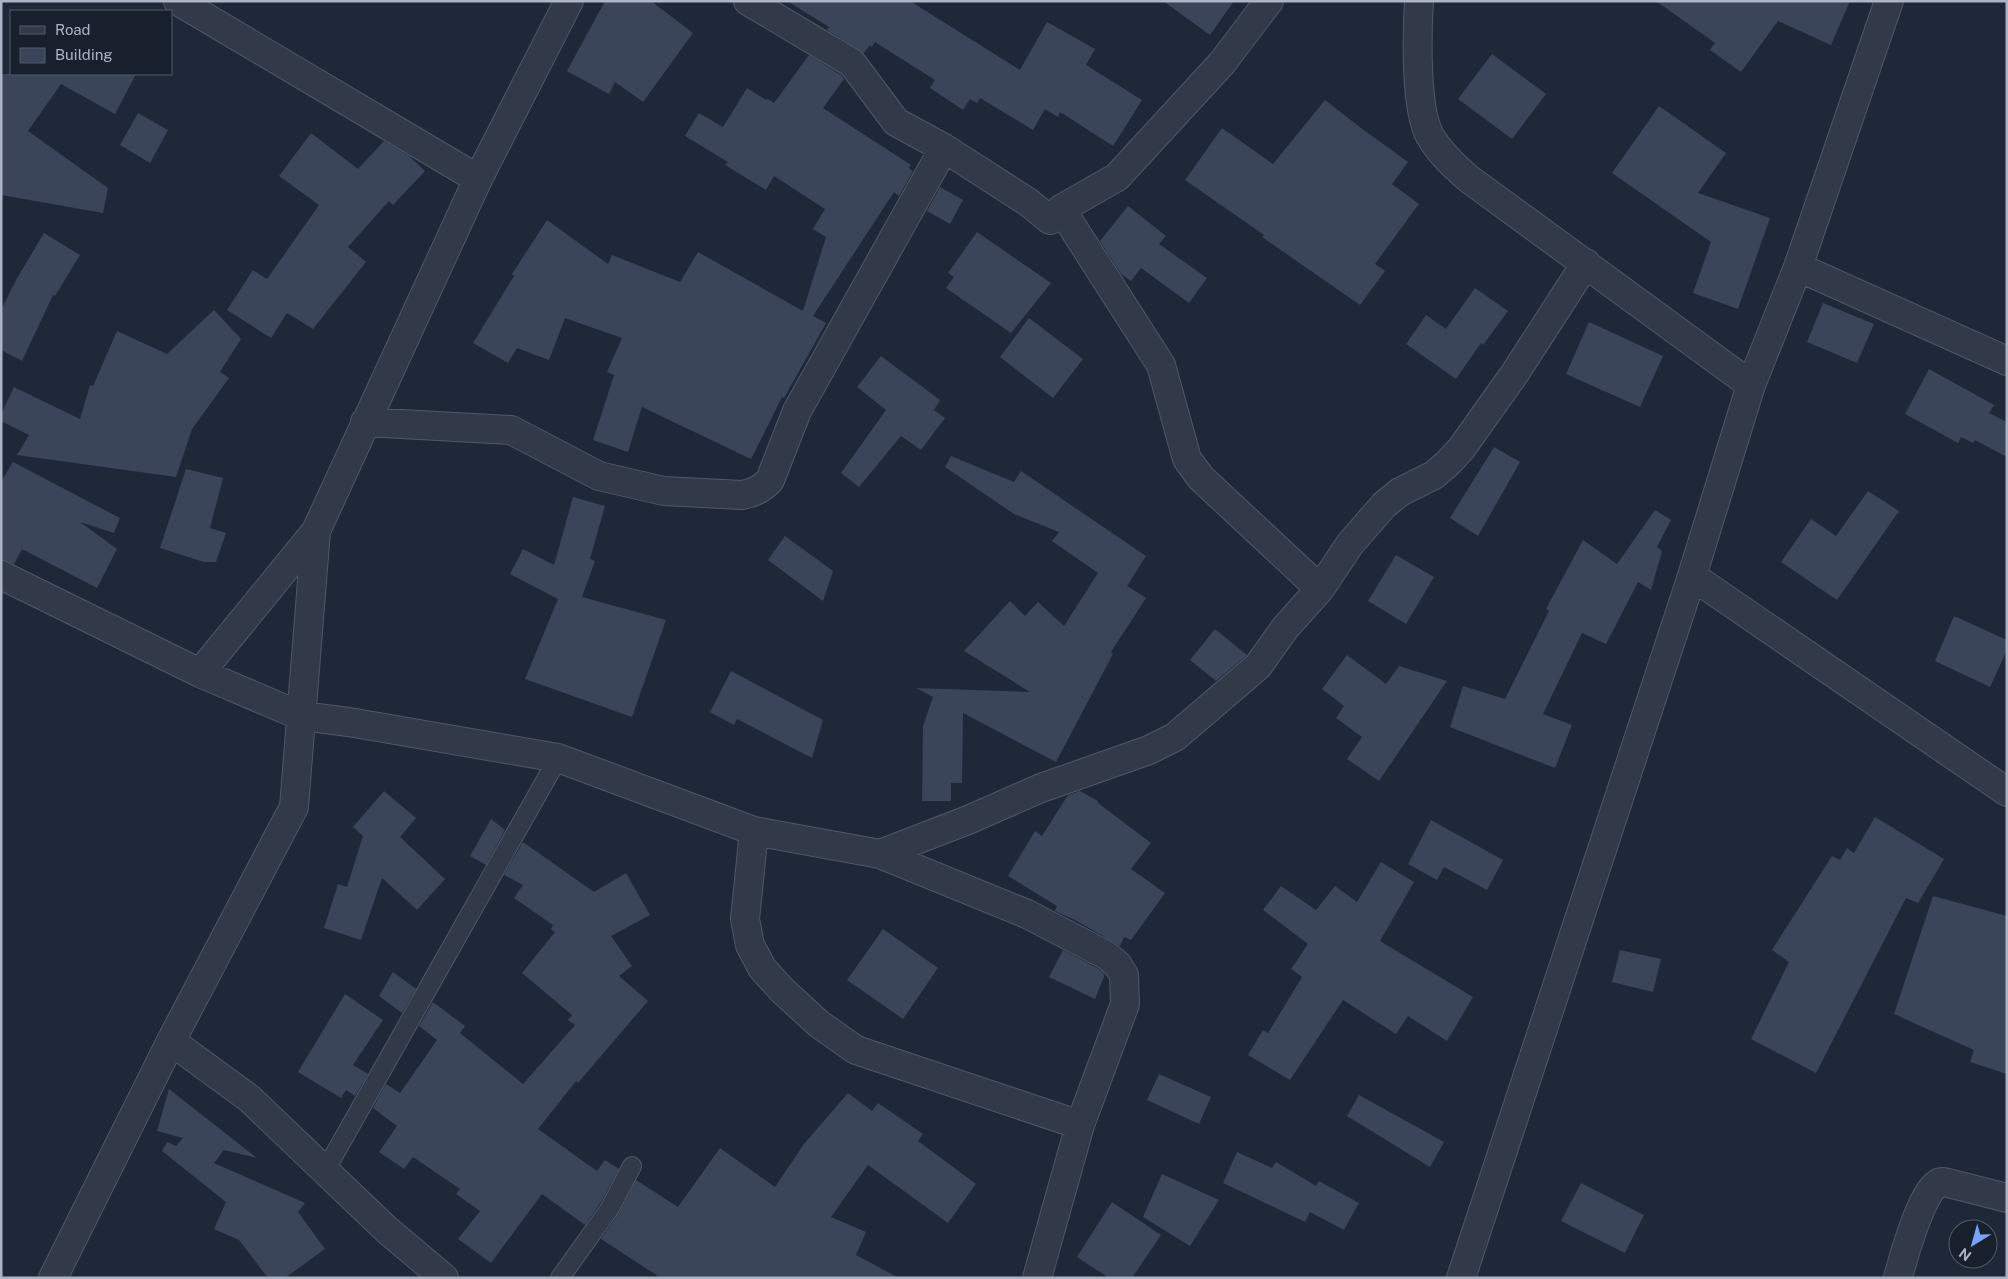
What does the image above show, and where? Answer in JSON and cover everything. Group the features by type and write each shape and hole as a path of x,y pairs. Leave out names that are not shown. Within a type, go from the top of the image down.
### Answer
{"street":[{"path":"178,1 478,179"},
{"path":"200,673 316,532 478,179 569,1"},
{"path":"748,1 852,62 896,122 944,148 1028,202 1050,220 1061,209 1117,177 1222,62 1269,1"},
{"path":"1419,1 1418,74 1421,109 1429,134 1443,155 1468,179 1586,263 1751,385"},
{"path":"1461,1278 1692,576 1751,385 1798,267 1889,1"},
{"path":"365,422 511,430 600,476 664,491 742,495 753,493 770,480 797,411 944,148"},
{"path":"1061,209 1161,365 1187,459 1201,478 1320,589"},
{"path":"880,854 968,820 1041,788 1149,750 1176,737 1258,666 1285,628 1320,589 1350,544 1384,505 1400,492 1434,475 1448,464 1461,449 1515,373 1586,263"},
{"path":"1798,267 2007,361"},
{"path":"53,1278 171,1041 294,807 316,532"},
{"path":"1,575 200,673 300,716 348,722 558,758 754,831 880,854 1027,914 1084,943 1117,964 1124,975 1125,1004 1080,1126 1037,1278"},
{"path":"1692,576 2007,792"},
{"path":"754,831 745,919 750,945 762,968 782,990 813,1018 856,1050 1080,1126"},
{"path":"171,1041 250,1100 386,1229 444,1278"},
{"path":"1898,1278 1922,1204 1935,1184 1948,1182 2007,1198"}],"lane":[{"path":"325,1171 558,758"},
{"path":"560,1278 610,1208 632,1166"}],"building":[{"path":"605,1 651,1 693,33 643,102 615,82 609,94 567,71"},
{"path":"787,1 910,1 1020,70 1047,22 1095,49 1086,65 1142,100 1113,146 1060,112 1058,117 1045,109 1033,130 980,98 977,103 970,99 963,110 930,88 935,80 875,42 864,53 827,30 829,27"},
{"path":"1163,1 1234,1 1210,35"},
{"path":"1656,1 1850,1 1831,45 1778,21 1741,72 1710,50 1715,43"},
{"path":"1492,54 1546,94 1512,139 1458,99"},
{"path":"809,55 841,75 844,79 823,108 911,165 909,168 913,171 899,196 894,192 813,316 826,323 784,398 782,397 751,459 642,407 628,452 593,440 614,375 607,372 622,338 565,318 549,360 517,348 508,363 473,343 514,276 512,274 547,220 608,264 612,255 680,282 698,252 803,311 826,237 813,229 825,209 774,176 766,190 725,165 728,162 685,136 699,113 723,127 747,88 774,103"},
{"path":"1,74 135,75 115,114 61,84 28,131 108,188 103,213 1,195"},
{"path":"1325,100 1408,162 1392,184 1419,204 1375,264 1385,271 1360,305 1262,237 1264,235 1185,180 1222,128 1273,164"},
{"path":"1659,106 1726,153 1698,193 1770,218 1738,309 1693,293 1711,242 1612,173"},
{"path":"138,113 168,130 150,163 120,145"},
{"path":"311,133 358,169 384,141 409,156 425,171 393,205 389,201 348,247 366,262 313,329 287,313 271,338 227,310 253,270 267,279 319,205 279,176"},
{"path":"940,187 963,200 950,224 927,211"},
{"path":"1128,206 1166,236 1159,244 1207,278 1189,303 1141,268 1131,281 1121,274 1100,241"},
{"path":"977,232 1051,283 1011,333 946,288 954,277 948,273"},
{"path":"44,233 80,255 55,296 53,295 22,361 1,350 1,310 16,280"},
{"path":"1475,288 1508,311 1483,345 1481,343 1456,379 1406,344 1426,315 1446,329"},
{"path":"1823,303 1874,324 1857,363 1807,342"},
{"path":"214,310 241,339 220,372 229,378 192,429 176,477 17,455 29,435 1,421 1,414 14,387 80,419 90,385 93,386 117,331 167,354"},
{"path":"1029,318 1083,359 1053,398 1000,357"},
{"path":"1589,322 1663,356 1640,407 1566,374"},
{"path":"881,356 940,400 934,410 945,418 921,450 901,436 859,487 841,473 886,410 857,387"},
{"path":"1929,369 1994,405 1989,413 2007,422 2007,457 1975,440 1973,443 1961,437 1958,443 1905,414"},
{"path":"1494,447 1520,462 1478,536 1450,518"},
{"path":"951,456 1014,482 1021,471 1146,556 1127,586 1146,598 1111,652 1113,654 1056,762 963,713 962,783 951,783 951,801 922,801 923,726 933,697 916,688 1030,692 964,651 1010,601 1025,616 1038,602 1064,626 1098,573 1052,541 1059,532 1014,514 945,467"},
{"path":"13,462 120,518 114,533 80,522 117,549 97,588 22,549 14,564 1,560 1,482"},
{"path":"186,469 223,478 210,528 226,533 216,562 204,562 160,548"},
{"path":"1868,491 1899,511 1837,600 1781,562 1811,519 1836,536"},
{"path":"573,497 605,506 590,559 595,561 582,597 666,620 632,717 525,679 558,599 510,574 523,549 554,565"},
{"path":"1655,510 1671,520 1657,547 1662,551 1651,590 1638,582 1606,644 1582,633 1543,714 1572,725 1555,768 1450,727 1463,686 1505,699 1549,611 1546,609 1583,540 1617,564"},
{"path":"785,536 833,571 823,601 768,560"},
{"path":"1396,555 1434,577 1406,624 1368,601"},
{"path":"1954,616 2007,640 2007,650 1990,687 1935,661"},
{"path":"1215,629 1247,655 1216,681 1190,660"},
{"path":"1347,655 1386,684 1399,666 1447,681 1379,781 1347,759 1362,737 1336,718 1344,706 1322,689"},
{"path":"731,671 823,720 812,758 737,719 734,725 710,712"},
{"path":"384,791 416,818 400,837 445,879 417,910 382,878 361,940 324,928 338,884 347,887 363,836 353,827"},
{"path":"1080,791 1098,801 1098,803 1151,843 1131,869 1165,893 1131,940 1124,937 1120,946 1077,921 1055,911 1057,906 1008,876 1035,831 1042,836 1068,795"},
{"path":"1875,817 1944,859 1918,903 1906,898 1816,1073 1751,1039 1789,962 1772,950 1832,856 1840,860 1847,848 1854,853"},
{"path":"491,819 505,830 486,865 470,856"},
{"path":"1431,820 1503,860 1487,890 1444,867 1437,880 1408,864"},
{"path":"523,842 594,892 626,873 650,915 611,936 632,966 619,976 648,1001 578,1083 576,1081 538,1129 597,1171 605,1160 619,1169 601,1202 585,1225 542,1194 491,1263 458,1239 480,1211 456,1194 460,1189 413,1157 404,1169 379,1152 397,1126 373,1108 386,1084 400,1093 437,1040 419,1026 433,1002 465,1026 460,1033 523,1084 575,1025 568,1020 572,1015 522,973 555,932 551,929 553,925 514,898 523,885 504,875"},
{"path":"1381,862 1414,882 1380,941 1473,997 1447,1041 1408,1016 1396,1034 1343,1000 1290,1080 1248,1055 1263,1030 1268,1033 1302,977 1291,969 1308,944 1263,910 1281,886 1316,910 1335,886 1357,902"},
{"path":"1933,896 2007,916 2007,1074 1970,1062 1974,1050 1894,1014"},
{"path":"883,929 938,968 903,1019 847,980"},
{"path":"1063,950 1105,974 1095,999 1049,977"},
{"path":"1620,950 1661,959 1653,992 1612,982"},
{"path":"393,972 416,989 402,1013 379,996"},
{"path":"345,994 383,1020 353,1065 368,1074 355,1096 346,1090 341,1098 298,1072"},
{"path":"1159,1074 1211,1097 1199,1124 1147,1100"},
{"path":"169,1089 257,1158 224,1150 214,1163 305,1203 298,1212 325,1249 285,1278 268,1278 239,1240 214,1229 226,1202 162,1151 167,1142 176,1146 183,1138 157,1131"},
{"path":"848,1093 872,1111 878,1103 923,1134 918,1141 976,1184 948,1223 868,1165 831,1217 866,1232 856,1255 899,1278 661,1278 601,1239 619,1213 636,1180 678,1207 720,1148 775,1187 804,1144"},
{"path":"1359,1095 1444,1142 1430,1167 1347,1116"},
{"path":"1237,1152 1272,1168 1276,1162 1316,1186 1319,1181 1359,1203 1344,1230 1310,1212 1305,1222 1223,1183"},
{"path":"1162,1174 1219,1200 1190,1246 1143,1217"},
{"path":"1581,1183 1644,1215 1625,1253 1561,1221"},
{"path":"1112,1202 1161,1235 1132,1278 1109,1278 1077,1257"}]}
